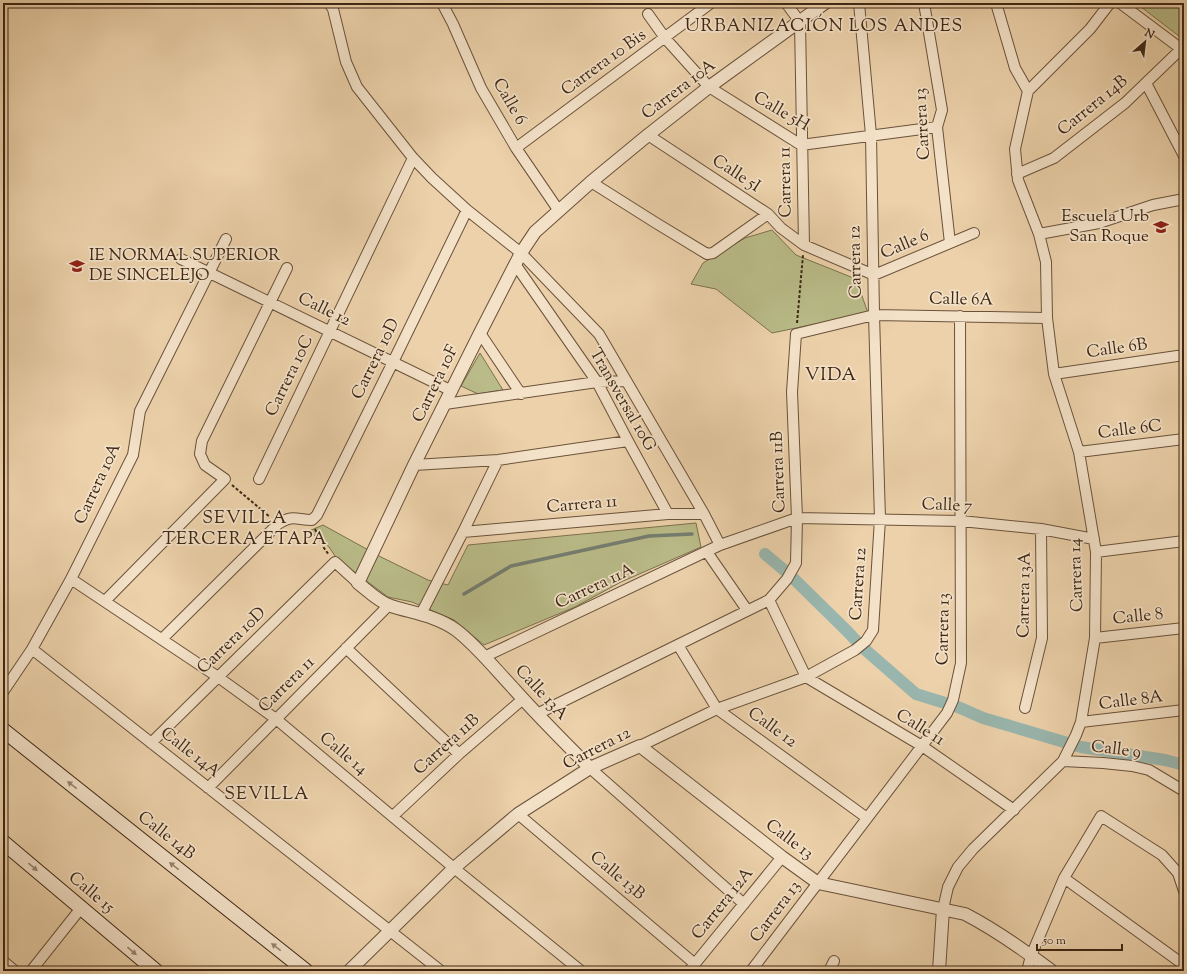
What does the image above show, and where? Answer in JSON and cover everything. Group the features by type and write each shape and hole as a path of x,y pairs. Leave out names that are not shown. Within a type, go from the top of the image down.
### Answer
{"main road":[{"name":"Calle 14B","path":"3,730 306,971"},
{"name":"Calle 15","path":"3,842 156,971"}],"street":[{"path":"329,3 333,9 346,62 357,87 413,158 432,178 467,210 521,253 599,334 704,514 720,545"},
{"name":"Calle 6","path":"442,3 453,24 481,88 516,148 559,211"},
{"name":"Carrera 10 Bis","path":"516,148 711,3"},
{"path":"786,3 800,22"},
{"name":"Carrera 10A","path":"559,211 591,182 709,87 825,3"},
{"name":"Carrera 12","path":"349,971 454,868 518,814 590,768 717,709 806,677 855,650 866,641 873,630 880,520 874,315 871,135 860,3"},
{"name":"Carrera 13","path":"924,3 942,110 937,127 950,243"},
{"path":"996,3 1015,68 1028,90 1090,29 1110,3"},
{"path":"1120,3 1182,50"},
{"name":"Calle 5H","path":"648,14 665,38 709,87 801,145 937,127"},
{"name":"Carrera 11","path":"800,22 801,145 804,245"},
{"name":"Carrera 14B","path":"1017,174 1054,158 1125,103 1182,50"},
{"path":"1146,83 1184,156"},
{"name":"Carrera 14","path":"939,971 943,909 948,887 958,867 973,849 1063,761 1081,722 1095,638 1096,552 1094,539 1079,452 1054,374 1047,318 1046,262 1039,234 1017,174 1015,149 1028,90"},
{"name":"Calle 5I","path":"648,135 768,214 781,228 804,245"},
{"name":"Carrera 10C","path":"259,479 413,158"},
{"name":"Carrera 11","path":"591,182 656,224 707,254 713,253 768,214"},
{"path":"1039,234 1099,223 1153,205 1184,199"},
{"name":"Carrera 10D","path":"312,520 316,515 393,362 467,210"},
{"name":"Carrera 10F","path":"358,583 414,465 521,253 535,232 559,211"},
{"name":"Calle 6","path":"804,245 874,275 974,233"},
{"name":"Carrera 10A","path":"3,692 32,649 71,579 133,454 140,410 226,239"},
{"name":"Calle 12","path":"181,259 452,391"},
{"name":"Transversal 10G","path":"516,264 597,382 668,514"},
{"path":"105,601 225,479 205,465 200,454 202,440 287,268"},
{"path":"796,334 874,315"},
{"name":"Calle 6A","path":"874,315 1047,318"},
{"name":"Carrera 13","path":"751,971 947,713 953,700 961,663 960,316"},
{"path":"480,333 521,394"},
{"name":"Carrera 11B","path":"537,714 769,600 787,579 796,563 797,518 792,392 796,334"},
{"name":"Calle 6B","path":"1054,374 1184,355"},
{"path":"445,404 597,382 626,381"},
{"name":"Calle 6C","path":"1079,452 1184,439"},
{"path":"414,465 498,460 628,442"},
{"path":"421,614 498,460"},
{"name":"Carrera 11","path":"463,532 668,514 704,514"},
{"path":"162,639 278,524 285,520 295,518 312,520"},
{"name":"Calle 7","path":"797,518 961,521 1042,529 1094,539"},
{"name":"Carrera 11A","path":"484,657 720,545 797,518"},
{"name":"Carrera 13A","path":"1025,708 1042,638 1042,529"},
{"path":"1096,552 1184,541"},
{"path":"707,552 747,610"},
{"name":"Carrera 10D","path":"151,742 335,562"},
{"name":"Calle 13A","path":"335,562 373,595 389,605 442,621 456,630 484,657 523,700 590,768 744,904"},
{"name":"Calle 14","path":"71,579 218,677 276,719 454,868 581,971"},
{"path":"769,600 806,677"},
{"name":"Carrera 11","path":"208,788 389,605"},
{"name":"Calle 8","path":"1095,638 1184,628"},
{"name":"Calle 12","path":"678,645 717,709 868,818"},
{"path":"346,648 459,754"},
{"name":"Calle 14A","path":"32,649 441,971"},
{"name":"Calle 11","path":"806,677 922,746 1014,810"},
{"name":"Carrera 11B","path":"393,816 459,754 523,700"},
{"name":"Calle 8A","path":"1081,722 1184,710"},
{"name":"Calle 13","path":"640,746 782,857 818,882 943,909"},
{"name":"Calle 9","path":"1063,761 1132,766 1149,770 1184,791"},
{"name":"Calle 13B","path":"518,814 692,967"},
{"path":"1027,971 1064,878 1101,816 1162,855 1178,873 1184,891"},
{"name":"Carrera 12A","path":"692,967 782,857"},
{"path":"1064,878 1184,965"},
{"path":"31,971 81,908"},
{"path":"943,909 965,914 985,924 1052,971"},
{"path":"3,961 15,971"},
{"path":"829,971 834,961"}],"path":[{"path":"796,334 804,245"},
{"path":"225,479 278,524"},
{"path":"312,520 324,548 335,562"}],"green space":[{"path":"1136,3 1184,3 1184,40"},
{"path":"772,230 796,255 856,279 868,313 772,333 716,289 691,284 703,263 745,238"},
{"path":"480,353 503,390 478,394 461,386"},
{"path":"696,523 701,547 621,582 575,607 484,645 454,620 412,602 388,597 337,559 329,547 309,531 323,525 381,557 428,580 448,585 468,545"}],"waterway":[{"path":"464,594 511,566 649,536 692,534"},
{"path":"765,554 790,575 861,646 916,694 958,707 983,718 1081,747 1165,760 1184,765"}],"place":[{"name":"Escuela Urb San Roque","path":"1161,227"},
{"name":"IE NORMAL SUPERIOR DE SINCELEJO","path":"77,266"}],"district":[{"name":"URBANIZACIÓN LOS ANDES","path":"824,27"},
{"name":"VIDA","path":"831,376"},
{"name":"SEVILLA TERCERA ETAPA","path":"245,529"},
{"name":"SEVILLA","path":"267,795"}]}
